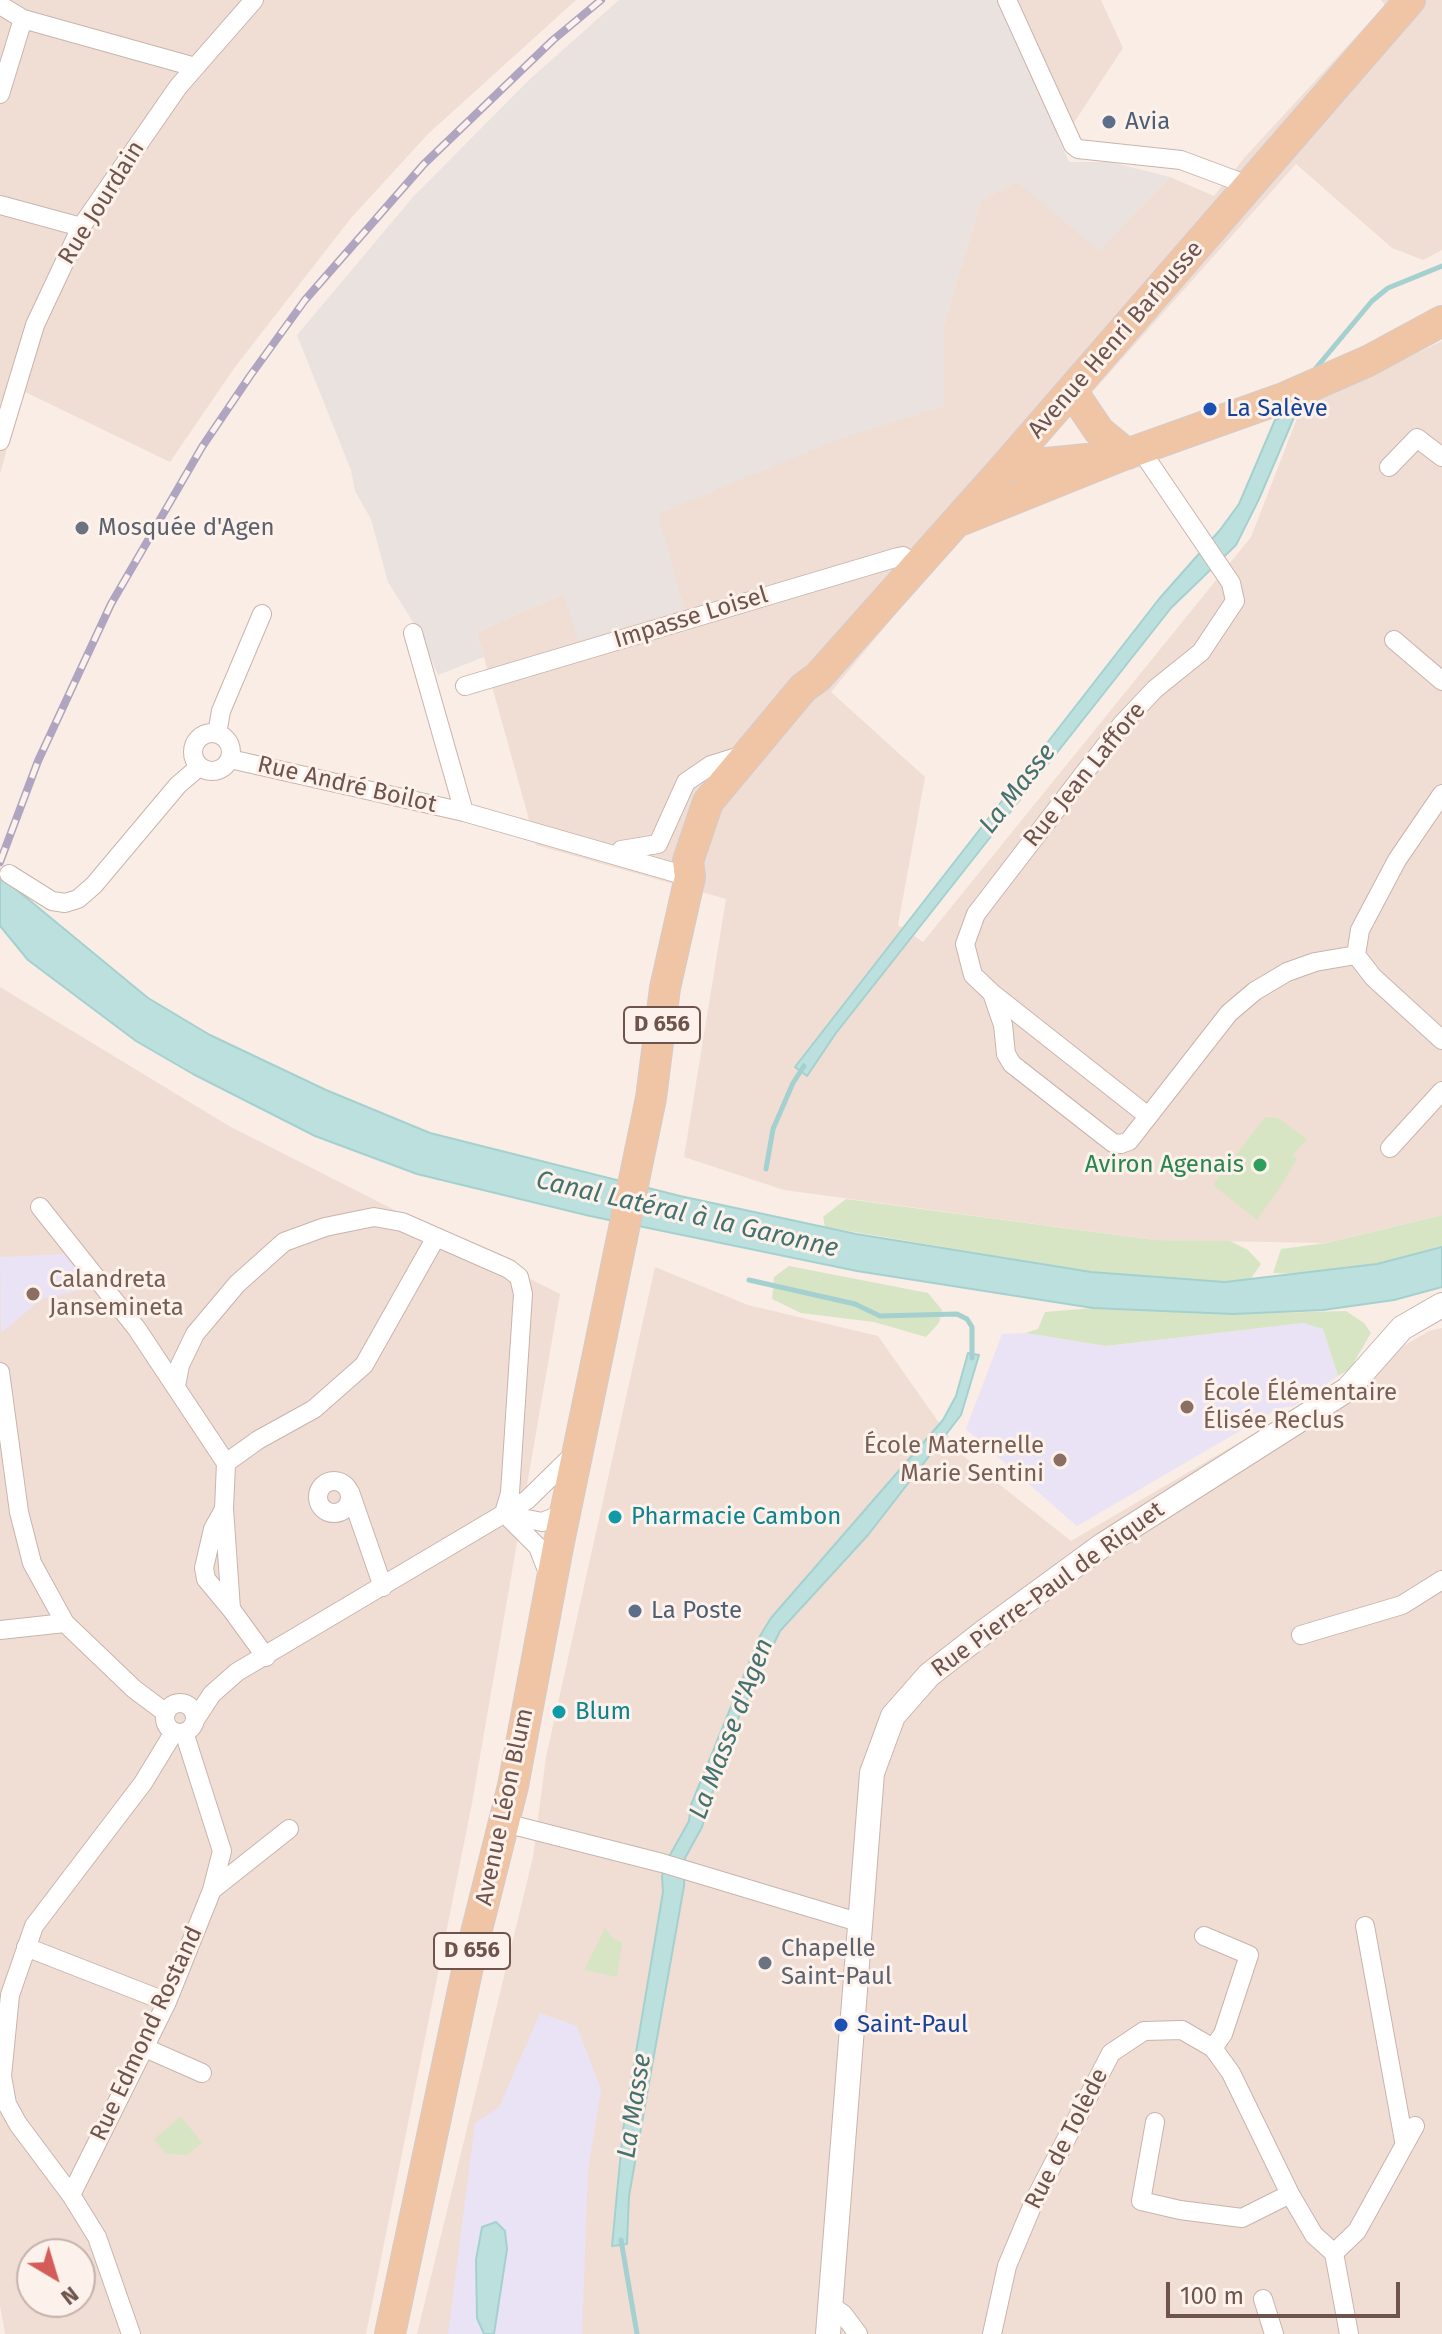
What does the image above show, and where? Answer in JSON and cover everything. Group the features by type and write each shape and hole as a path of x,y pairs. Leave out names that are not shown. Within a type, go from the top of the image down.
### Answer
{"main road":[{"name":"Avenue Henri Barbusse","path":"617,1265 651,1098 665,988 690,877 692,842 708,802 803,688 818,677 1001,472 1410,0"},
{"name":"D 656","path":"953,524 1341,373 1442,321"},
{"path":"1072,391 1099,431 1129,453"},
{"name":"D 656","path":"1001,472 1129,453"},
{"path":"1001,472 1033,492"},
{"name":"Avenue Henri Barbusse","path":"690,877 705,858 734,792 812,695 818,677"},
{"path":"734,792 749,752"},
{"name":"Avenue Léon Blum","path":"390,2334 470,1957 505,1823 617,1265"}],"street":[{"name":"Rue Jourdain","path":"0,441 35,325 81,227 195,67 254,0"},
{"path":"1007,0 1073,145 1078,149 1181,160 1248,185"},
{"path":"0,5 23,19 195,67"},
{"path":"0,94 23,19"},
{"path":"0,205 81,227"},
{"path":"1389,467 1417,438 1442,457"},
{"name":"Rue Jean Laffore","path":"1129,453 1195,531 1231,583 1235,601 1213,637 1122,724 969,927 965,944 973,975 992,993 1148,1116"},
{"name":"Impasse Loisel","path":"465,686 898,557 903,556 915,566"},
{"path":"217,734 221,711 262,614"},
{"name":"Rue André Boilot","path":"413,633 464,812"},
{"path":"1394,640 1442,681"},
{"path":"207,733 217,734 229,743 230,759 219,770 206,771 199,767 192,752 196,740 207,733"},
{"path":"607,851 648,848 658,844 686,782 711,765 749,752"},
{"name":"Rue André Boilot","path":"230,759 464,812 690,877"},
{"path":"9,874 52,901 65,903 78,899 94,885 178,785 199,767"},
{"path":"1442,794 1397,860 1360,930 1356,955 1373,977 1442,1040"},
{"name":"Rue Jean Laffore","path":"992,993 1006,1054 1012,1064 1113,1143 1129,1141 1229,1013 1255,991 1287,972 1315,962 1356,955"},
{"path":"1004,1035 1016,1025 1028,1023"},
{"path":"1390,1148 1442,1091"},
{"path":"40,1207 176,1386 226,1463 224,1509 231,1609"},
{"path":"176,1386 180,1365 195,1334 237,1284 284,1242 325,1227 374,1217 402,1222 509,1269 519,1277 523,1294 506,1514"},
{"path":"226,1463 258,1440 314,1409 364,1365 435,1239"},
{"name":"Rue Pierre-Paul de Riquet","path":"828,2334 872,1773 885,1732 916,1687 952,1656 1103,1545 1348,1389 1402,1328 1442,1305"},
{"path":"0,1372 19,1512 32,1563 65,1623 134,1689 172,1708 191,1708 184,1728 222,1851 251,1859"},
{"path":"184,1728 165,1722 172,1708 266,1657 506,1514 527,1500 579,1448"},
{"path":"350,1492 383,1587"},
{"path":"527,1500 565,1513"},
{"path":"224,1509 213,1529 204,1568 206,1579 266,1657"},
{"path":"506,1514 542,1522 565,1513"},
{"path":"506,1514 538,1547 552,1584"},
{"path":"1301,1635 1402,1605 1442,1580"},
{"path":"0,1630 65,1623"},
{"path":"131,2334 97,2237 71,2195 18,2124 3,2090 10,1995 34,1926 184,1728 212,1694 237,1672"},
{"path":"505,1823 662,1863 858,1922"},
{"path":"212,1890 289,1829"},
{"name":"Rue Edmond Rostand","path":"71,2195 167,2002 212,1890 222,1851"},
{"path":"1349,2334 1334,2253 1357,2231 1410,2133 1365,1926"},
{"path":"1204,1936 1249,1955 1223,2034 1213,2048"},
{"path":"26,1947 167,2002"},
{"name":"Rue de Tolède","path":"992,2334 1019,2234 1111,2053 1133,2035 1156,2029 1182,2030 1213,2048 1231,2073 1290,2194 1314,2235 1334,2253"},
{"path":"143,2047 202,2073"},
{"path":"1155,2122 1141,2201 1180,2210 1242,2218 1290,2194"},
{"path":"1263,2299 1274,2334"},
{"path":"830,2305 843,2314 858,2334"}],"shaded area":[{"path":"0,0 576,0 428,134 351,218 235,367 170,462 23,391 0,474"},
{"path":"619,0 996,0 1069,162 1110,162 1170,177 1099,251 1018,183 981,200 944,324 944,406 842,438 658,514 684,609 578,641 563,594 477,632 484,657 438,675 420,633 388,582 371,519 355,491 351,470 297,335 414,196 529,80"},
{"path":"996,0 1101,0 1123,48 1073,124 1057,137"},
{"path":"1381,0 1442,0 1442,250 1423,260 1392,248 1296,164 913,593 831,692 925,777 898,925 923,942 1251,537 1301,408 1442,341 1442,1215 1325,1243 1155,1240 784,1190 684,1157 726,899 536,845 477,632 563,594 684,609 657,514 842,437 944,406 944,324 981,200 1018,182 1099,250 1170,177 1214,196 1245,157 1385,5"},
{"path":"0,987 229,1126 560,1294 472,1803 366,2334 5,2334 0,2305"},
{"name":"Calandreta Jansemineta","path":"64,1254 89,1288 42,1299 1,1333 0,1257"},
{"path":"655,1267 748,1305 878,1336 961,1454 1071,1541 1429,1331 1442,1328 1442,2334 417,2334 533,1857 546,1757"},
{"name":"École Élémentaire Élisée Reclus","path":"1303,1323 1323,1329 1338,1376 1294,1406 1279,1408 1077,1526 966,1429 1002,1334 1026,1333 1106,1346"},
{"path":"540,2013 577,2026 601,2090 588,2171 582,2334 448,2334 475,2123 499,2107"}],"green space":[{"name":"Aviron Agenais","path":"1265,1117 1278,1118 1307,1139 1293,1155 1297,1159 1257,1220 1213,1185"},
{"path":"846,1199 1155,1240 1230,1241 1248,1250 1261,1264 1250,1280 1225,1282 1091,1272 825,1227 823,1217"},
{"path":"1442,1215 1442,1246 1374,1265 1315,1274 1273,1273 1281,1249 1326,1243"},
{"path":"789,1266 928,1293 942,1310 939,1323 926,1337 874,1322 801,1313 772,1299 774,1277"},
{"path":"1093,1308 1237,1314 1346,1311 1364,1323 1371,1333 1350,1369 1338,1376 1323,1329 1303,1323 1106,1346 1026,1333 1038,1329 1045,1312"},
{"path":"605,1928 614,1939 622,1942 617,1977 584,1970"},
{"path":"181,2116 202,2143 187,2155 166,2154 154,2139"}],"water":[{"path":"1298,408 1236,545 1171,608 836,1033 807,1076 795,1067 1159,599 1220,530 1239,504 1275,420"},
{"name":"Canal Latéral à la Garonne","path":"0,876 148,998 210,1035 326,1090 430,1133 680,1196 856,1234 1091,1272 1225,1282 1377,1264 1442,1247 1442,1287 1394,1300 1323,1310 1233,1314 1093,1308 857,1271 590,1216 417,1174 315,1136 193,1074 136,1041 28,960 0,926"},
{"path":"968,1353 979,1355 961,1415 868,1535 780,1631 730,1735 702,1827 685,1858 684,1886 629,2196 627,2244 612,2246 623,2130 663,1892 662,1876 670,1855 689,1821 691,1805 760,1636 771,1618 943,1420 956,1396"},
{"path":"496,2222 505,2231 507,2249 494,2334 484,2334 477,2318 476,2260 482,2227"}],"waterway":[{"name":"La Masse","path":"1316,368 1372,301 1388,288 1442,266"},
{"name":"La Masse","path":"766,1169 773,1129 804,1066"},
{"name":"La Masse d'Agen","path":"749,1280 855,1304 880,1316 957,1314 967,1319 972,1327 972,1358"},
{"name":"La Masse","path":"621,2240 637,2334"}],"railway":[{"path":"0,862 38,761 111,604 202,447 250,376 305,300 424,164 553,40 601,0"}],"place":[{"name":"Avia","path":"1109,122"},
{"name":"La Salève","path":"1210,409"},
{"name":"Mosquée d'Agen","path":"82,528"},
{"name":"Aviron Agenais","path":"1260,1165"},
{"name":"Calandreta Jansemineta","path":"33,1294"},
{"name":"École Élémentaire Élisée Reclus","path":"1187,1407"},
{"name":"École Maternelle Marie Sentini","path":"1060,1460"},
{"name":"Pharmacie Cambon","path":"615,1517"},
{"name":"La Poste","path":"635,1611"},
{"name":"Blum","path":"559,1712"},
{"name":"Chapelle Saint-Paul","path":"765,1963"},
{"name":"Saint-Paul","path":"841,2025"}]}
